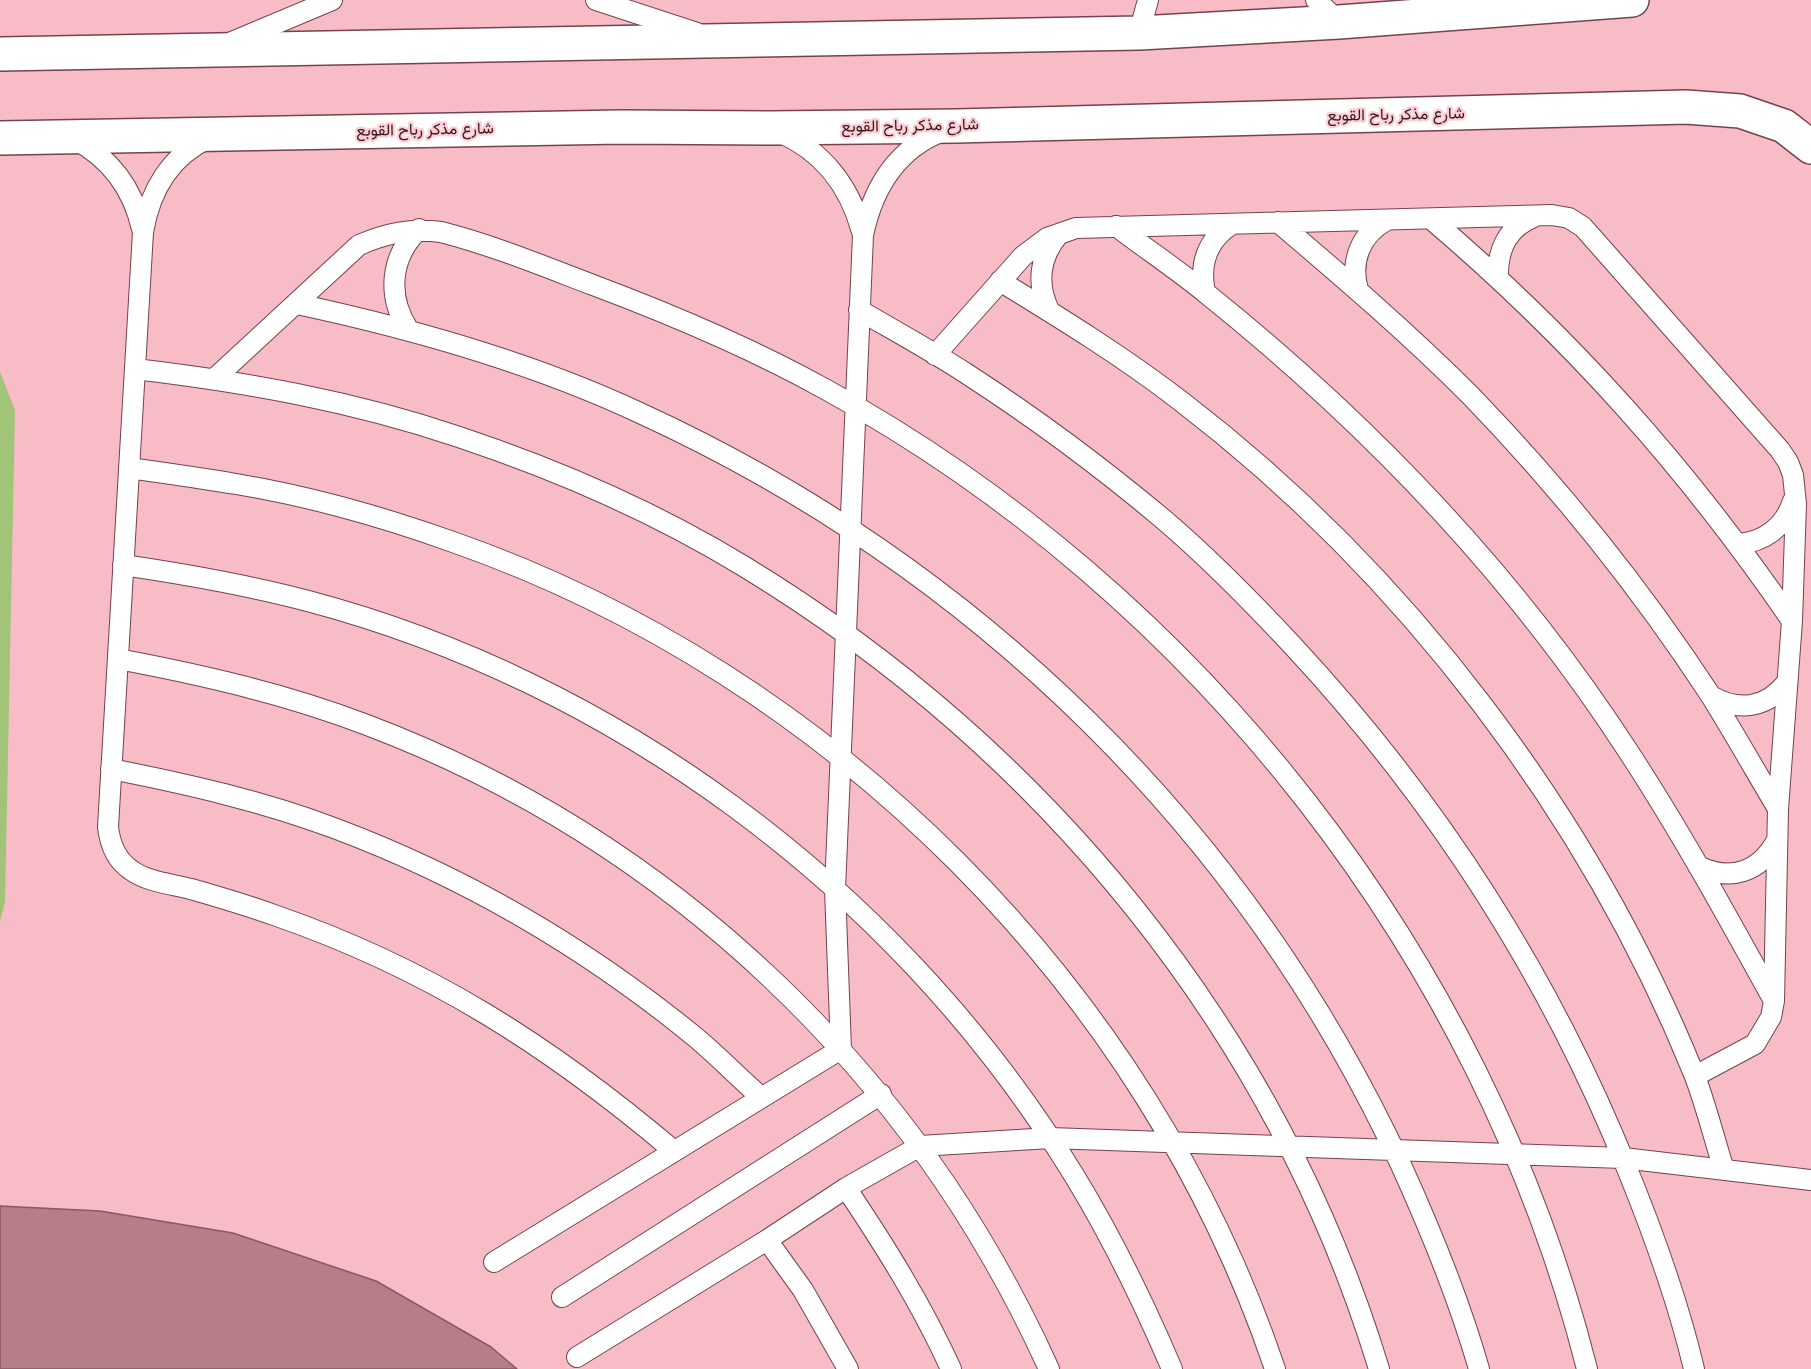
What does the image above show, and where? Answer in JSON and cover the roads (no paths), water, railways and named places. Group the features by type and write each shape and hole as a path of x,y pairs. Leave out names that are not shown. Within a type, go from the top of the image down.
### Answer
{"street":[{"path":"0,54 1138,33 1327,11 1632,0"},
{"name":"شارع مذكر رباح القوبع","path":"0,138 621,127 957,126 1686,107 1740,111 1784,126 1811,147"}],"lane":[{"path":"213,51 332,0"},
{"path":"596,0 716,40"},
{"path":"1138,33 1148,0"},
{"path":"841,1048 835,889 863,235 868,210 878,187 893,166 933,135 957,126"},
{"path":"770,128 790,136 807,147 837,177 857,214 863,235"},
{"path":"220,134 200,142 182,155 167,171 151,200 143,232 111,769 109,837 116,854 136,873 233,901 312,928 424,978 496,1018 565,1064 630,1113 674,1151"},
{"path":"70,137 100,156 124,182 139,214 143,232"},
{"path":"935,355 1034,246 1061,232 1076,228 1560,215 1583,227 1780,450 1788,462 1796,490 1792,621 1778,809 1774,1001 1771,1017 1755,1044 1695,1076"},
{"path":"1498,278 1498,260 1508,236 1521,223 1537,216"},
{"path":"1431,219 1498,278 1571,348 1646,429 1738,544 1792,621"},
{"path":"1358,290 1355,263 1361,245 1372,230 1387,220"},
{"path":"1278,222 1358,290 1471,397 1557,491 1637,592 1711,696 1778,809"},
{"path":"1206,292 1202,273 1206,253 1217,236 1232,224"},
{"path":"1116,226 1206,292 1274,349 1404,472 1464,538 1576,676 1627,750 1698,866 1774,1001"},
{"path":"408,329 395,302 394,272 401,253 419,229"},
{"path":"214,379 359,245 378,236 419,229 461,237 655,308 742,346 828,390 909,440 988,493 1064,552 1136,615 1204,681 1268,752 1327,827 1432,987 1476,1071 1514,1154 1550,1246 1587,1369"},
{"path":"1050,312 1042,292 1041,270 1048,249 1061,232"},
{"path":"1000,281 1096,340 1182,402 1263,469 1340,541 1412,618 1485,709 1540,785 1596,875 1645,968 1695,1076 1724,1170"},
{"path":"297,304 408,329 486,353 563,380 712,447 850,528 920,576 984,626 1046,680 1160,795 1220,867 1300,981 1348,1061 1394,1149 1450,1282 1479,1369"},
{"path":"859,310 966,373 1068,444 1165,521 1255,606 1340,696 1417,792 1487,894 1550,1001 1604,1112 1651,1227 1694,1369"},
{"path":"135,369 303,394 380,413 455,435 530,462 602,492 742,565 846,634 934,702 993,754 1102,868 1151,929 1197,993 1240,1059 1314,1198 1345,1270 1379,1369"},
{"path":"129,468 239,484 348,509 454,542 557,584 657,634 742,686 841,758 919,824 991,896 1057,973 1118,1054 1172,1141 1221,1235 1263,1334 1275,1369"},
{"path":"1738,544 1761,539 1774,531 1789,513 1796,490"},
{"path":"123,565 207,578 310,601 381,624 490,666 585,712 658,755 762,827 835,889 903,955 987,1050 1050,1138 1093,1207 1124,1263 1172,1369"},
{"path":"118,659 244,686 306,704 426,749 485,776 542,807 658,883 750,958 797,1002 881,1094 921,1146 961,1205 998,1266 1049,1369"},
{"path":"1711,696 1731,705 1752,705 1772,698 1787,682"},
{"path":"111,769 200,787 279,809 399,854 462,884 524,917 583,954 640,994 696,1037 760,1097"},
{"path":"1698,866 1725,874 1744,871 1752,868 1767,856 1777,840"},
{"path":"495,1262 841,1048"},
{"path":"562,1297 881,1094"},
{"path":"577,1357 767,1240 846,1188 921,1146 1050,1138 1394,1149 1623,1158 1810,1180"},
{"path":"846,1188 916,1299 951,1369"},
{"path":"767,1240 803,1290 848,1369"}]}
